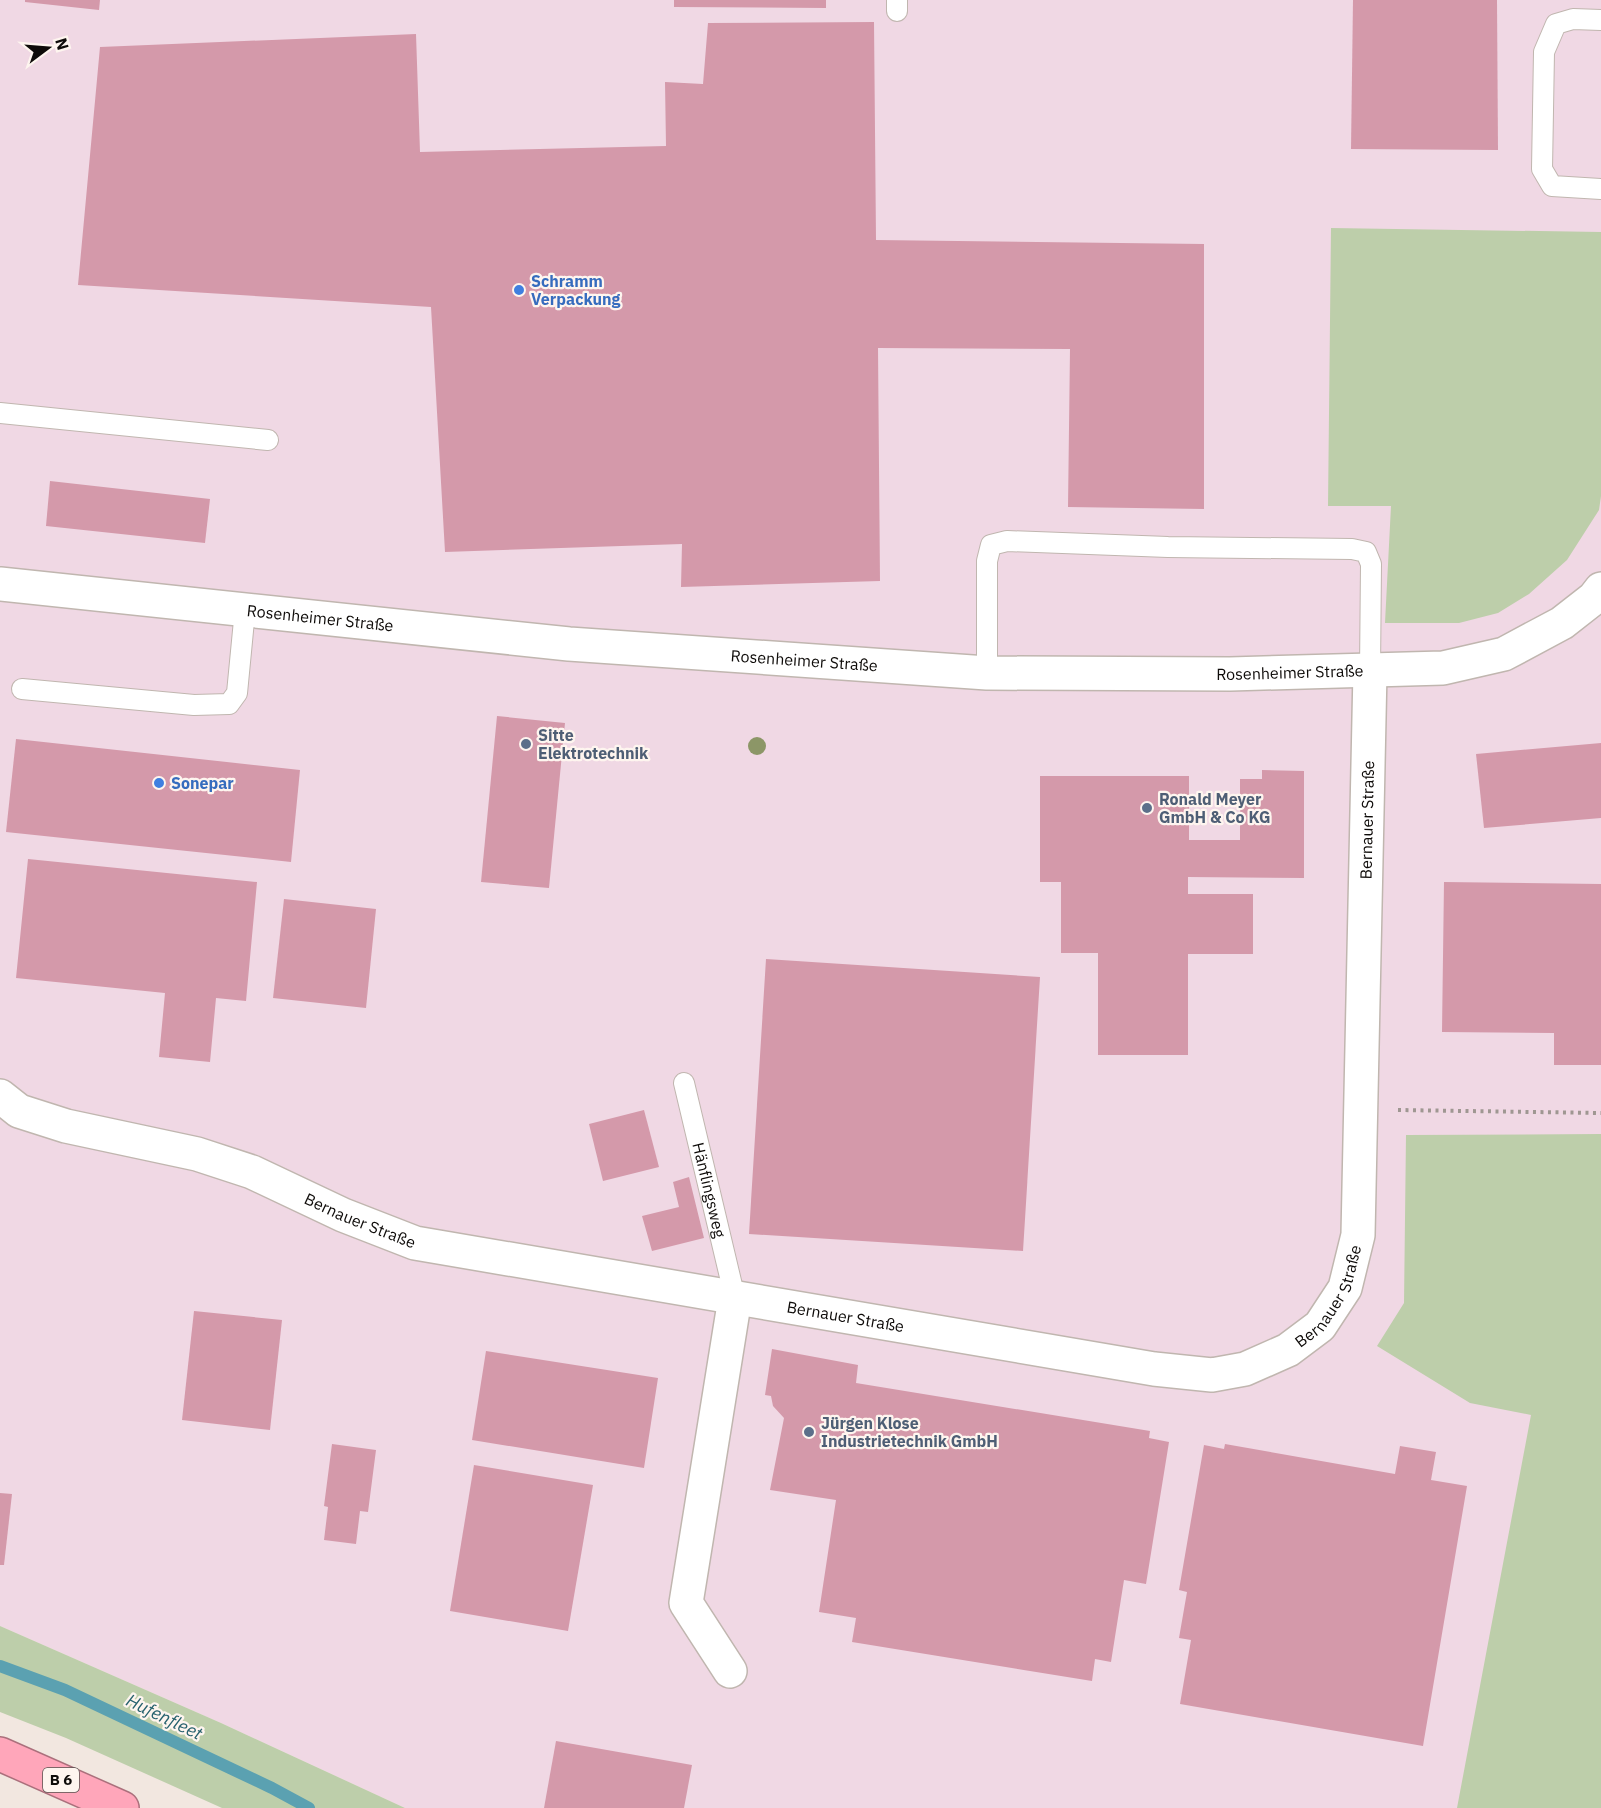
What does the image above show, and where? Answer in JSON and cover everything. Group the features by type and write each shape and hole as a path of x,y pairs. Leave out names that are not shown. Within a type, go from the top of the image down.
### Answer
{"highway":[{"name":"B 6","path":"0,1754 122,1808"}],"street":[{"name":"Rosenheimer Straße","path":"0,584 569,644 987,673 1230,674 1443,668 1504,654 1562,623 1599,596"},
{"name":"Bernauer Straße","path":"0,1096 19,1111 66,1126 197,1155 252,1172 344,1215 415,1243 1154,1369 1212,1375 1245,1369 1288,1350 1320,1326 1345,1288 1358,1235 1370,671"},
{"path":"730,1671 686,1603 735,1298"}],"lane":[{"path":"1601,20 1573,19 1556,24 1544,52 1542,169 1552,186 1601,189"},
{"path":"0,414 268,440"},
{"path":"987,673 987,561 991,544 1007,541 1168,547 1352,549 1366,552 1371,564 1370,671"},
{"path":"22,689 194,705 229,704 237,693 245,610"},
{"name":"Hänflingsweg","path":"684,1083 735,1298"}],"path":[{"path":"1360,1109 1601,1113"}],"shaded area":[{"path":"0,0 1601,0 1601,1779 1510,1808 405,1808 221,1723 0,1626"}],"green space":[{"path":"1331,228 1601,232 1601,496 1599,510 1567,560 1529,594 1498,613 1459,623 1385,623 1391,506 1328,506"},
{"path":"1601,1134 1601,1808 1457,1808 1531,1415 1470,1403 1377,1346 1404,1303 1406,1135"},
{"path":"0,1626 221,1723 405,1808 222,1808 66,1738 0,1712"}],"building":[{"path":"25,0 100,0 99,10 25,2"},
{"path":"674,0 826,0 826,8 674,7"},
{"path":"1353,0 1497,0 1498,150 1351,149"},
{"path":"874,22 876,240 1204,244 1204,509 1068,507 1070,349 878,348 880,581 681,587 682,544 445,552 431,307 78,285 100,47 416,34 420,152 666,146 665,82 703,84 708,23"},
{"path":"50,481 210,499 205,543 46,526"},
{"path":"497,716 565,723 549,888 481,882"},
{"path":"16,739 300,770 291,862 6,832"},
{"path":"1601,743 1601,818 1484,828 1476,754"},
{"path":"1262,770 1304,771 1304,878 1188,877 1188,894 1253,894 1253,954 1188,954 1188,1055 1098,1055 1098,953 1061,953 1061,882 1040,882 1040,776 1189,776 1189,840 1240,840 1240,779 1262,779"},
{"path":"28,859 257,882 246,1001 216,998 210,1062 159,1057 165,993 16,978"},
{"path":"1444,882 1601,884 1601,1065 1554,1065 1554,1033 1442,1032"},
{"path":"284,899 376,909 366,1008 273,998"},
{"path":"766,959 1040,977 1023,1251 749,1234"},
{"path":"644,1110 659,1167 603,1181 589,1124"},
{"path":"689,1177 704,1238 652,1251 642,1216 679,1207 673,1182"},
{"path":"194,1311 282,1320 270,1430 182,1420"},
{"path":"772,1349 858,1365 856,1383 1150,1431 1149,1438 1169,1442 1146,1584 1124,1580 1111,1662 1095,1659 1092,1681 852,1642 856,1618 819,1612 836,1500 770,1490 784,1418 773,1406 771,1396 765,1395"},
{"path":"486,1351 658,1378 644,1468 472,1440"},
{"path":"332,1444 376,1450 368,1512 360,1511 356,1544 324,1540 328,1507 324,1506"},
{"path":"1225,1444 1395,1474 1400,1446 1436,1452 1431,1480 1467,1486 1423,1746 1180,1704 1191,1640 1179,1638 1187,1592 1179,1590 1204,1445 1224,1449"},
{"path":"474,1465 593,1485 568,1631 450,1611"},
{"path":"0,1493 12,1494 4,1565 0,1565"},
{"path":"556,1741 692,1765 684,1808 544,1808"}],"waterway":[{"name":"Hufenfleet","path":"0,1666 65,1690 272,1788 309,1808"}],"place":[{"name":"Schramm Verpackung","path":"519,290"},
{"name":"Sitte Elektrotechnik","path":"526,744"},
{"name":"Sonepar","path":"159,783"},
{"name":"Ronald Meyer GmbH & Co KG","path":"1147,808"},
{"name":"Jürgen Klose Industrietechnik GmbH","path":"809,1432"}]}
